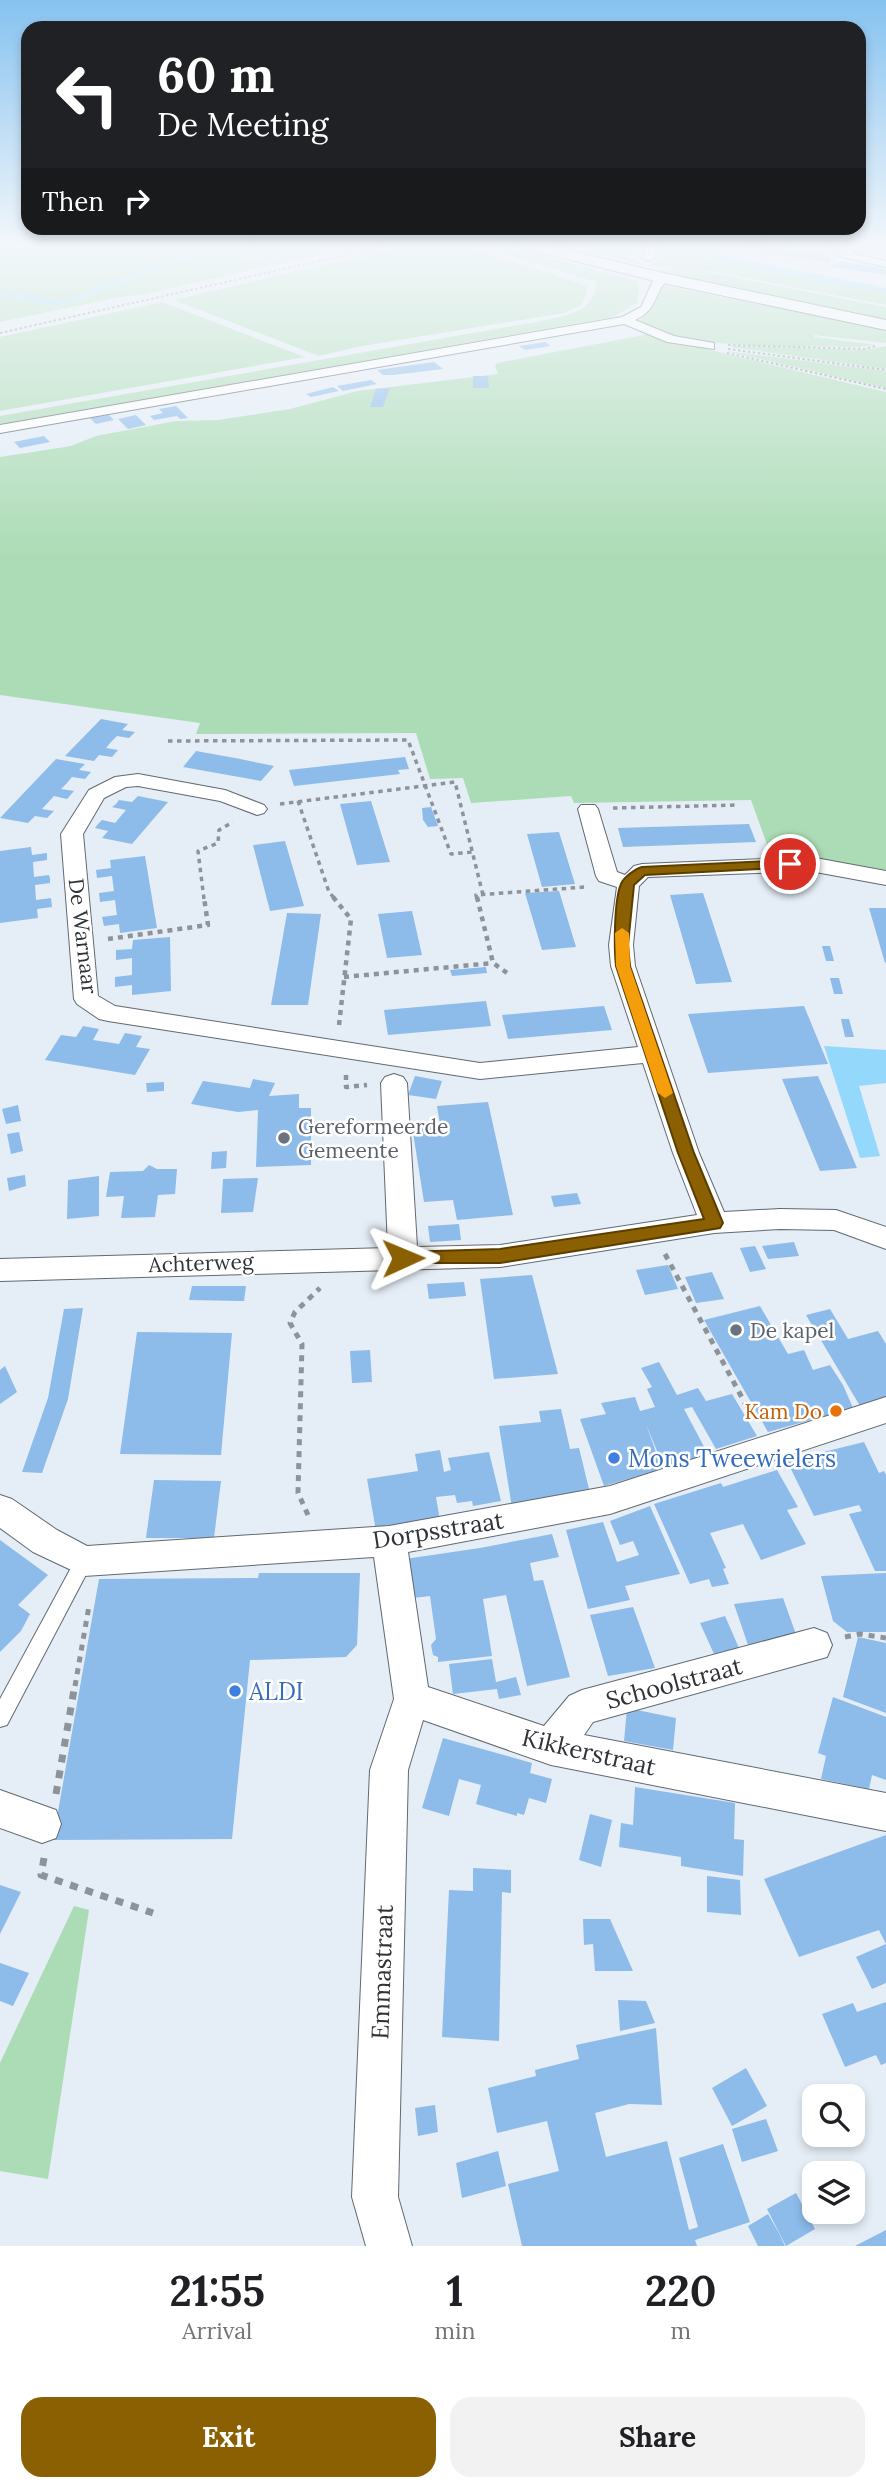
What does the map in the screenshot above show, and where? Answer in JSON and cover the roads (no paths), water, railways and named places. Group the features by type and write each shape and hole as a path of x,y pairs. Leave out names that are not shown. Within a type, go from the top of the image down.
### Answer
{"street":[{"path":"0,429 466,348"},
{"name":"De Warnaar","path":"257,809 225,796 138,780 122,781 96,794 72,834 86,999 108,1013 480,1071 652,1055"},
{"path":"588,809 607,876 628,884"},
{"path":"714,1223 686,1153 623,966 621,945 628,884 642,871 770,864 810,864 886,878"},
{"path":"394,1083 403,1258"},
{"name":"Achterweg","path":"0,1270 500,1256 714,1223 780,1219 836,1220 886,1238"},
{"name":"Dorpsstraat","path":"91,1561 389,1541 610,1500 769,1448 883,1418"},
{"path":"0,1509 45,1541 91,1561"},
{"path":"389,1541 412,1699"},
{"name":"Schoolstraat","path":"551,1747 582,1708 814,1645"},
{"name":"Kikkerstraat","path":"412,1699 551,1747 886,1812"},
{"name":"Emmastraat","path":"389,2246 374,2197 389,1770 412,1699"},
{"path":"0,1809 47,1826"}],"lane":[{"path":"0,1718 91,1561"}],"water":[{"path":"824,1046 886,1050 886,1083 859,1086 880,1156 860,1158"}],"place":[{"name":"Gereformeerde Gemeente","path":"284,1138"},
{"name":"De kapel","path":"736,1330"},
{"name":"Kam Do","path":"836,1411"},
{"name":"Mons Tweewielers","path":"614,1458"},
{"name":"ALDI","path":"235,1691"}]}
